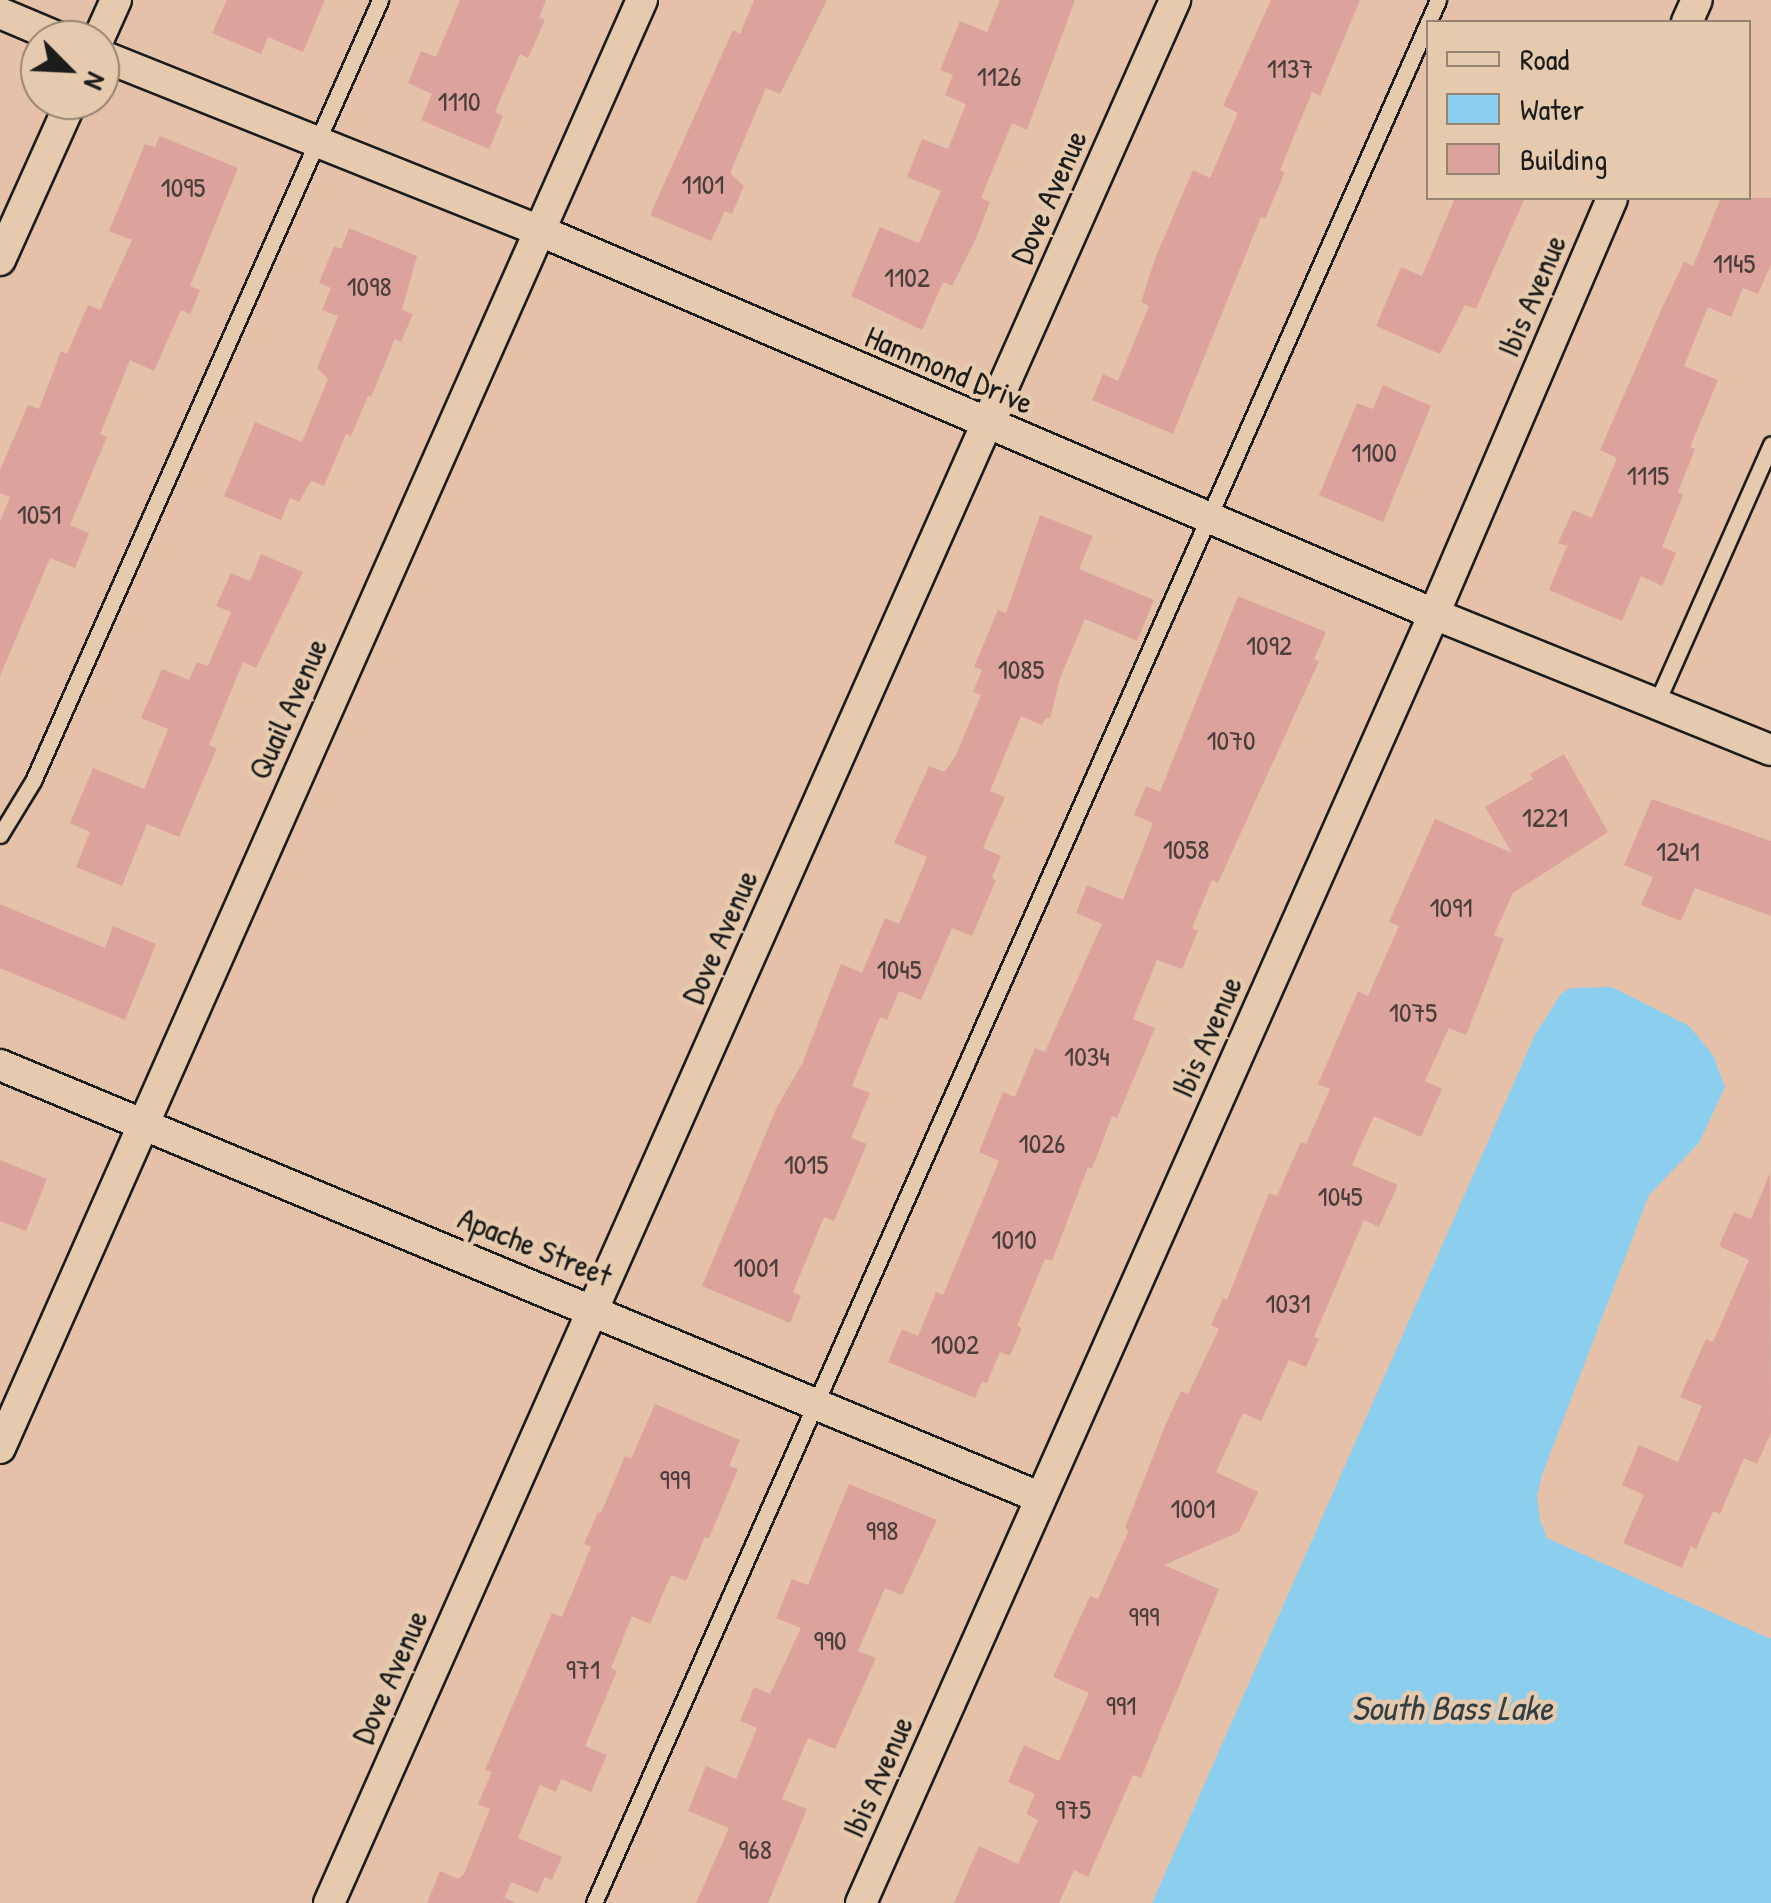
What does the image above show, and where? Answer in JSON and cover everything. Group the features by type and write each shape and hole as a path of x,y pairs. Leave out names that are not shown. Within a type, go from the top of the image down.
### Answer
{"street":[{"name":"Quail Avenue","path":"0,1448 642,0"},
{"name":"Dove Avenue","path":"329,1903 1175,0"},
{"name":"Hammond Drive","path":"120,63 538,230 1434,614 1771,750"},
{"path":"0,260 63,120"},
{"name":"Ibis Avenue","path":"861,1903 1434,614 1611,200"},
{"name":"Apache Street","path":"0,1065 1041,1498"}],"lane":[{"path":"0,835 33,781 380,0"},
{"path":"594,1903 1248,420 1426,27"},
{"path":"1656,704 1771,444"}],"water":[{"name":"South Bass Lake","path":"1612,987 1689,1026 1713,1055 1725,1087 1699,1143 1649,1195 1542,1475 1537,1496 1540,1520 1547,1538 1771,1639 1771,1903 1152,1903 1535,1035 1561,994 1571,988"}],"building":[{"path":"227,0 325,0 303,52 268,37 261,54 212,33"},
{"path":"460,0 546,0 539,18 545,20 528,58 520,54 495,112 503,116 489,149 421,120 432,94 408,83 421,51 436,57"},
{"path":"754,0 827,0 780,94 766,88 730,173 744,186 732,214 725,211 711,241 650,215 733,30 740,34"},
{"path":"1000,0 1075,0 1027,130 1012,123 981,198 990,202 974,243 952,286 943,282 922,330 851,296 880,227 919,243 941,191 907,177 922,139 948,149 966,104 945,95 953,75 940,70 960,21 987,32"},
{"path":"1271,0 1360,0 1320,96 1312,92 1280,170 1285,172 1265,219 1261,217 1173,434 1092,400 1103,374 1118,381 1149,306 1141,302 1156,256 1193,170 1210,178 1238,113 1223,106"},
{"path":"160,136 238,168 190,286 200,290 190,314 181,310 154,371 130,360 100,434 107,437 70,525 89,533 75,568 50,558 0,676 0,522 10,497 0,493 0,470 28,405 39,409 61,351 67,354 88,305 100,310 132,240 109,231 145,144 155,147"},
{"path":"1771,198 1771,265 1758,294 1743,288 1731,317 1708,307 1684,366 1718,380 1690,447 1695,449 1678,492 1683,495 1662,547 1676,553 1662,586 1641,576 1622,621 1549,590 1567,546 1558,543 1573,510 1592,518 1617,458 1600,450 1684,262 1693,266 1720,200"},
{"path":"1454,200 1524,200 1476,309 1465,305 1440,354 1376,326 1401,267 1422,276"},
{"path":"349,228 417,256 402,310 413,314 401,342 395,339 371,397 368,396 351,436 346,434 324,486 311,481 299,502 290,498 281,520 224,496 255,422 302,442 328,379 317,368 338,316 322,310 331,288 319,283 334,246 341,249"},
{"path":"1383,385 1431,406 1383,522 1319,495 1357,403 1373,409"},
{"path":"1040,515 1093,536 1079,569 1154,600 1137,641 1085,619 1060,678 1050,719 1046,718 1042,725 1021,716 990,791 1005,797 983,848 1001,856 992,877 996,880 972,936 952,928 921,1000 899,991 887,1020 880,1017 852,1086 870,1093 851,1138 867,1144 834,1221 824,1217 793,1292 801,1296 790,1323 702,1286 777,1107 802,1064 841,964 862,973 885,918 899,924 927,857 894,843 929,766 945,772 956,755 981,695 973,692 982,670 974,667 998,610 1006,613"},
{"path":"261,554 303,572 256,668 243,662 209,745 217,748 179,837 147,824 122,886 76,867 90,832 70,823 93,768 144,789 168,729 141,718 162,669 189,680 197,662 208,666 231,612 216,606 231,573 250,581"},
{"path":"1238,596 1326,632 1314,659 1319,661 1218,883 1212,880 1192,928 1198,931 1182,969 1157,960 1133,1019 1155,1028 1117,1118 1112,1116 1092,1169 1088,1167 1052,1261 1045,1259 1017,1326 1022,1328 1010,1356 1000,1352 987,1383 982,1382 975,1398 888,1362 902,1329 918,1336 936,1292 943,1295 999,1161 979,1152 1003,1092 1015,1097 1035,1048 1045,1052 1102,924 1076,913 1087,885 1123,900 1153,823 1134,815 1146,786 1160,792"},
{"path":"1564,754 1608,832 1513,893 1494,935 1504,939 1466,1035 1449,1028 1425,1081 1442,1089 1421,1137 1374,1116 1352,1165 1398,1185 1379,1227 1364,1220 1314,1337 1319,1339 1306,1367 1289,1360 1261,1421 1243,1413 1216,1472 1258,1492 1239,1532 1164,1565 1219,1589 1141,1778 1133,1775 1088,1877 1074,1870 1059,1903 954,1903 979,1846 1018,1864 1038,1820 1026,1814 1035,1794 1008,1782 1024,1745 1059,1761 1089,1693 1053,1677 1090,1596 1098,1599 1129,1530 1125,1528 1181,1391 1188,1394 1219,1329 1211,1325 1223,1298 1227,1300 1269,1193 1277,1196 1301,1142 1306,1144 1330,1089 1318,1084 1358,991 1368,996 1399,926 1389,922 1435,819 1512,853 1485,807 1533,779 1530,774"},
{"path":"1652,799 1771,841 1771,916 1695,888 1681,921 1641,905 1653,877 1624,865"},
{"path":"0,904 105,948 113,926 156,944 125,1020 0,968"},
{"path":"0,1160 47,1179 26,1231 0,1221"},
{"path":"1770,1173 1771,1433 1757,1464 1744,1458 1720,1514 1713,1511 1696,1549 1691,1546 1682,1568 1623,1543 1644,1495 1622,1485 1639,1445 1678,1462 1702,1406 1680,1397 1706,1339 1713,1342 1749,1260 1719,1246 1734,1212 1751,1219"},
{"path":"655,1404 740,1440 729,1466 738,1469 709,1538 705,1537 686,1581 671,1575 650,1624 632,1616 611,1668 617,1671 585,1746 607,1755 591,1792 561,1779 556,1792 540,1785 518,1838 562,1857 552,1880 545,1877 538,1893 511,1882 505,1897 499,1895 516,1903 427,1903 440,1871 458,1879 464,1874 490,1809 478,1804 492,1772 485,1770 552,1613 562,1617 591,1547 584,1544 598,1512 601,1513 625,1456 631,1459"},
{"path":"849,1484 937,1520 902,1595 885,1588 858,1651 876,1658 835,1749 808,1738 782,1799 807,1809 768,1903 696,1903 729,1828 688,1811 706,1766 736,1779 757,1728 740,1721 754,1687 770,1694 801,1628 776,1618 792,1579 808,1585"}]}
